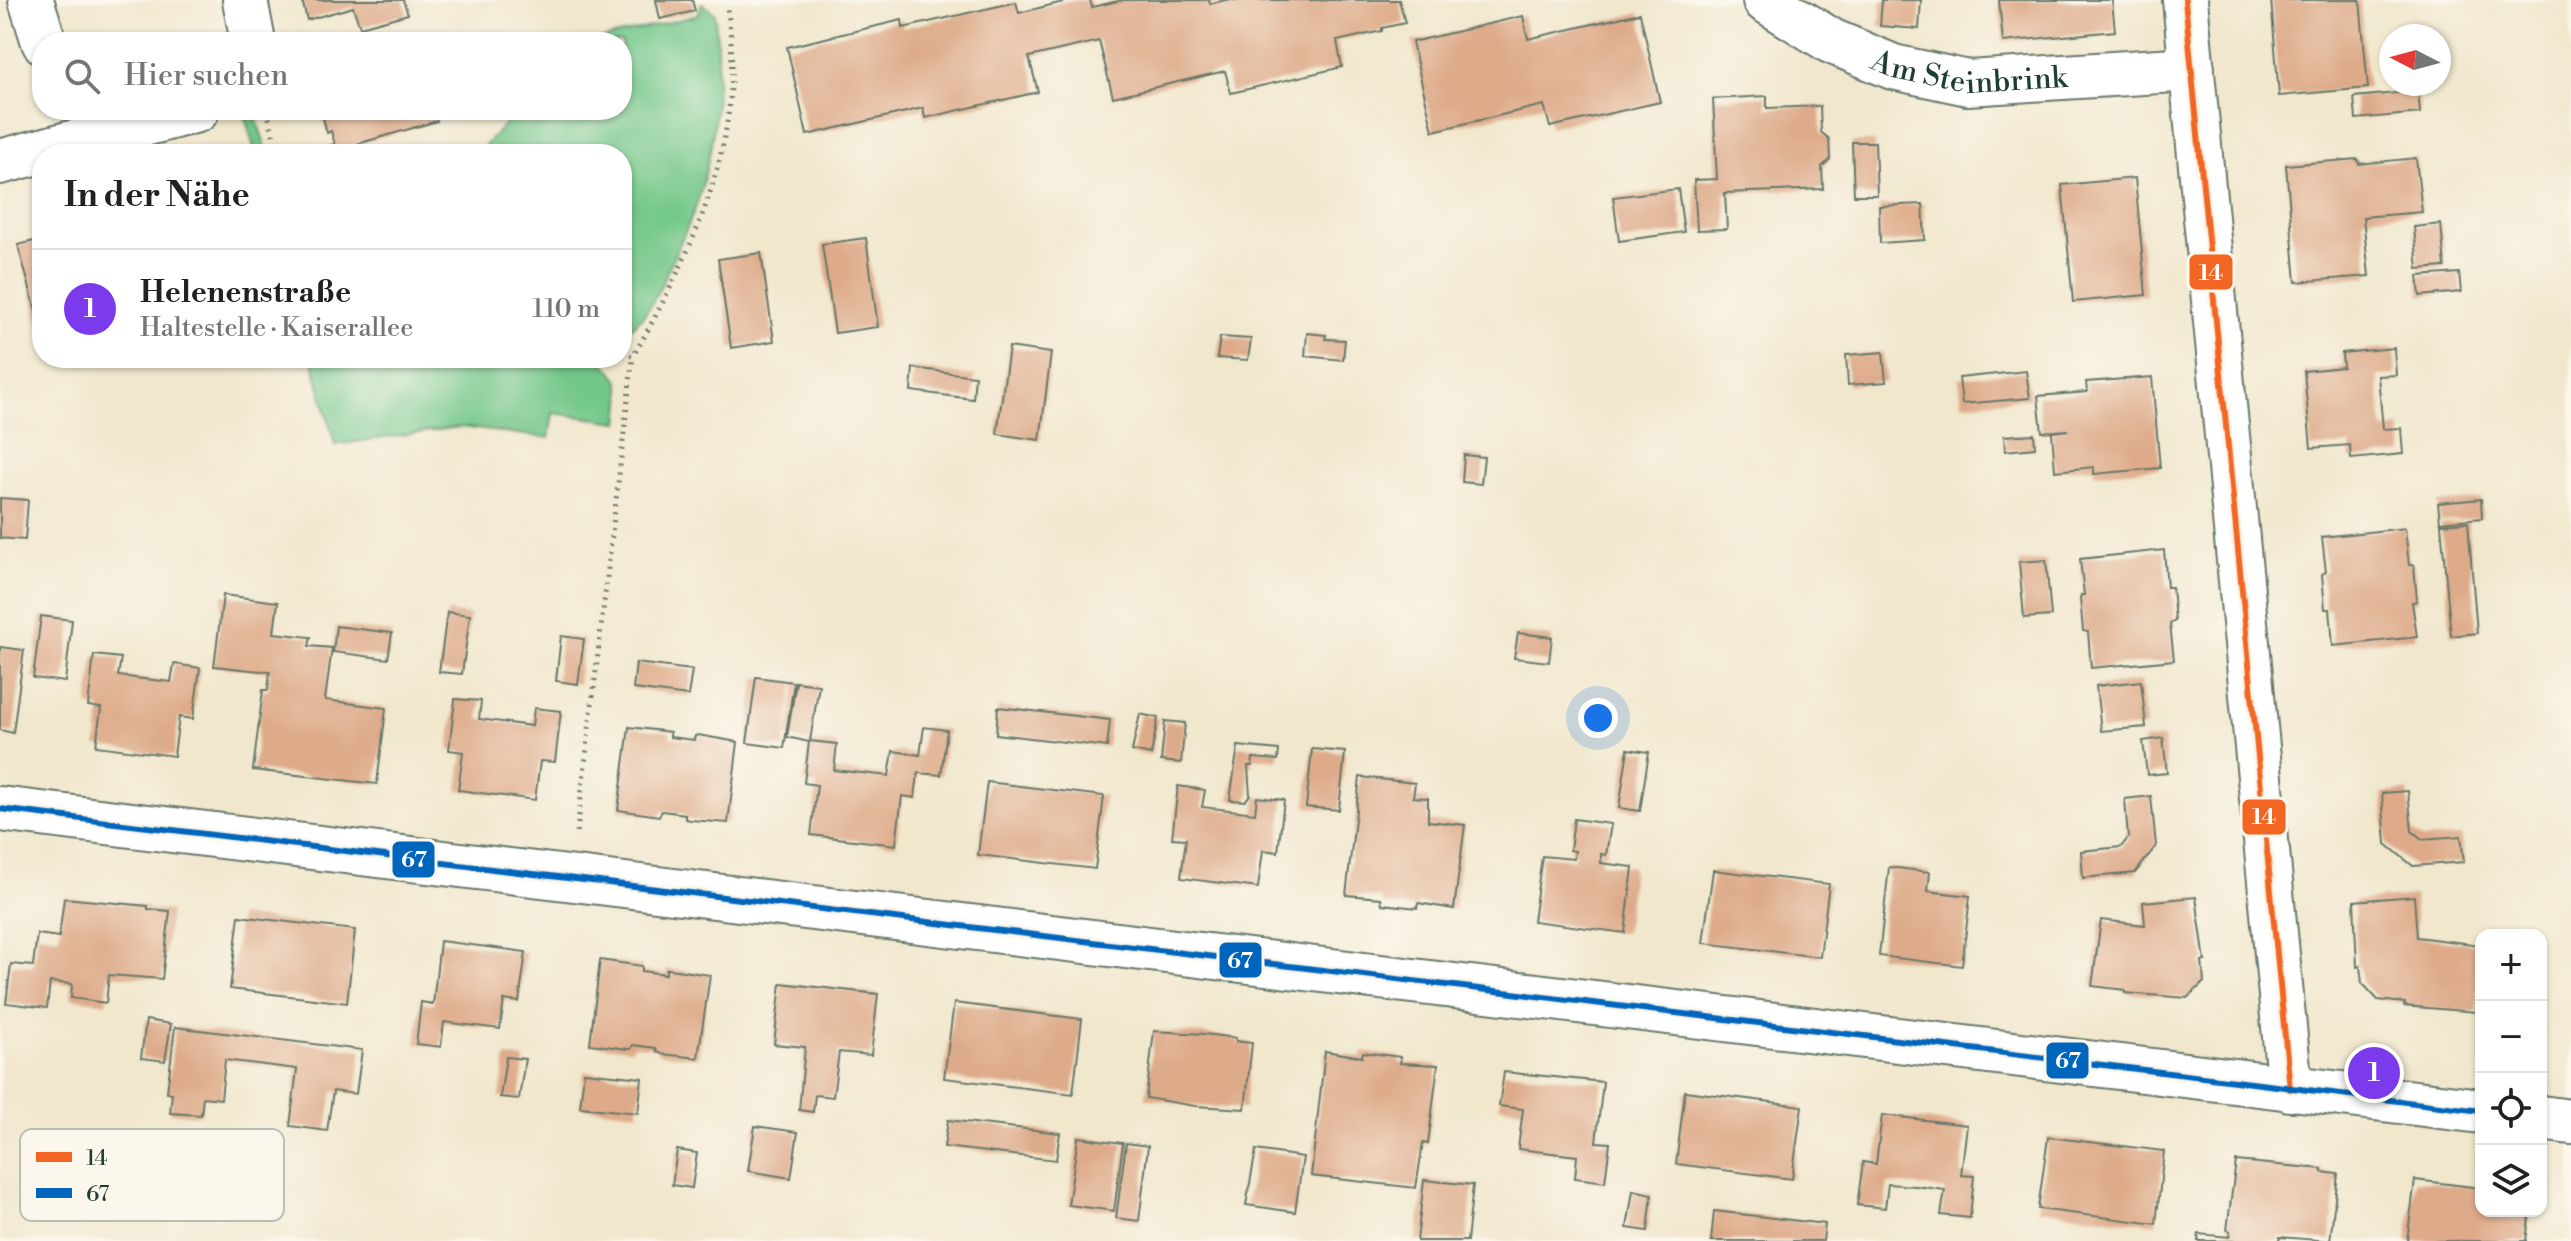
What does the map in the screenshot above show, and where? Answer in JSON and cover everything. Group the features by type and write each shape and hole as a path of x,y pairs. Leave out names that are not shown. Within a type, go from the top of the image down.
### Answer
{"street":[{"path":"31,0 41,32"},
{"path":"245,0 251,32"},
{"name":"Am Steinbrink","path":"1765,0 1831,41 1893,67 1968,83 2192,69"},
{"path":"2185,0 2290,1089"},
{"path":"34,144 69,126 117,120"},
{"path":"0,162 32,145"},
{"path":"0,809 2475,1110"},
{"path":"2547,1119 2571,1122"}],"path":[{"path":"632,364 633,356 664,302 716,180 732,70 727,7"},
{"path":"270,120 276,144"},
{"path":"571,880 632,368"}],"green space":[{"path":"702,3 715,14 718,62 716,110 704,180 691,219 657,294 632,327 632,144 486,144 509,120 632,120 630,32 698,15"},
{"path":"246,120 257,120 265,144 253,144"},
{"path":"315,368 609,368 620,386 619,422 553,413 549,438 460,427 335,445"}],"building":[{"path":"302,0 403,0 408,14 360,27 353,7 307,20"},
{"path":"656,0 692,0 695,11 660,19"},
{"path":"1071,0 1090,0 1092,7 1123,0 1209,0 1210,4 1225,0 1399,0 1405,23 1337,41 1342,67 1231,93 1225,71 1113,97 1099,41 1029,57 1038,92 925,118 923,108 807,135 787,47 902,20 903,28 1016,2 1019,13"},
{"path":"1882,0 1921,0 1919,29 1880,26"},
{"path":"1999,0 2112,0 2115,31 2003,42"},
{"path":"2271,0 2360,0 2368,88 2279,96"},
{"path":"1640,13 1660,102 1550,127 1544,105 1433,131 1412,42 1523,16 1528,39"},
{"path":"1767,96 1767,108 1820,106 1821,132 1829,139 1830,159 1822,167 1823,189 1725,193 1727,229 1697,230 1694,180 1717,179 1713,99"},
{"path":"2418,96 2420,113 2356,119 2354,97"},
{"path":"324,120 437,121 357,144 335,144 331,131 327,133"},
{"path":"1852,142 1875,142 1877,195 1854,195"},
{"path":"2416,158 2422,212 2363,217 2369,276 2296,282 2286,165 2358,159 2359,164"},
{"path":"2135,178 2146,295 2073,302 2062,185"},
{"path":"1678,189 1684,232 1619,241 1613,197"},
{"path":"1923,204 1925,240 1880,243 1879,206"},
{"path":"2441,224 2445,267 2418,269 2414,227"},
{"path":"866,238 878,327 835,333 822,244"},
{"path":"32,242 32,296 18,245"},
{"path":"761,253 774,341 731,348 718,259"},
{"path":"2459,273 2461,292 2420,296 2418,276"},
{"path":"1307,333 1326,335 1325,339 1345,340 1343,360 1305,356"},
{"path":"1220,337 1251,339 1248,360 1217,358"},
{"path":"1009,347 1051,353 1040,440 997,434"},
{"path":"2394,348 2396,375 2378,376 2383,429 2401,428 2403,454 2351,459 2350,445 2311,448 2304,371 2343,367 2342,353"},
{"path":"1883,352 1886,382 1848,385 1846,355"},
{"path":"913,368 975,376 973,399 911,391"},
{"path":"2026,371 2030,398 1962,404 1959,378"},
{"path":"2152,377 2160,468 2094,474 2094,467 2055,471 2052,432 2068,430 2042,432 2038,396 2087,392 2086,382"},
{"path":"2034,434 2035,448 2005,451 2004,436"},
{"path":"1464,455 1484,457 1481,484 1462,482"},
{"path":"0,498 28,500 25,540 0,538"},
{"path":"2481,499 2482,518 2440,522 2438,503"},
{"path":"2468,522 2477,633 2451,636 2441,524"},
{"path":"2405,528 2409,565 2414,565 2417,601 2412,602 2417,637 2333,646 2330,609 2325,609 2322,574 2326,572 2322,537"},
{"path":"2164,550 2167,587 2172,587 2175,621 2170,624 2174,660 2091,668 2088,632 2083,631 2080,598 2084,595 2080,559"},
{"path":"2046,560 2051,616 2024,618 2019,562"},
{"path":"223,595 278,602 274,633 311,637 309,646 332,648 325,700 386,708 377,784 253,770 263,690 268,690 270,672 214,666"},
{"path":"447,612 470,615 462,674 439,672"},
{"path":"41,616 72,620 65,682 33,678"},
{"path":"336,626 392,633 388,659 333,652"},
{"path":"1518,633 1552,637 1549,662 1514,658"},
{"path":"561,636 584,639 578,684 556,681"},
{"path":"0,647 24,650 13,733 0,730"},
{"path":"94,655 121,658 118,676 171,682 174,664 200,668 193,719 179,717 174,756 96,746 101,708 88,706"},
{"path":"636,663 692,670 688,696 633,689"},
{"path":"756,677 794,682 784,748 747,743"},
{"path":"2141,681 2146,727 2101,731 2096,686"},
{"path":"796,682 819,685 810,741 837,744 834,770 889,776 893,751 920,755 924,727 947,730 941,775 918,773 915,798 902,796 896,845 811,835 817,785 804,783 809,742 787,737"},
{"path":"455,699 481,701 479,719 532,726 534,708 561,711 555,762 540,761 535,800 458,790 463,752 449,750"},
{"path":"998,707 1110,720 1107,747 996,734"},
{"path":"1140,714 1158,718 1151,755 1132,751"},
{"path":"1165,721 1185,723 1181,763 1161,761"},
{"path":"629,727 670,732 670,737 694,740 698,735 738,742 728,823 685,819 685,814 662,811 659,816 618,810"},
{"path":"2163,738 2167,773 2147,775 2143,741"},
{"path":"1238,746 1279,750 1278,760 1253,758 1252,766 1248,766 1250,795 1245,801 1230,800"},
{"path":"1312,749 1345,752 1339,810 1306,807"},
{"path":"1628,749 1649,752 1640,811 1619,808"},
{"path":"1360,777 1415,783 1413,797 1428,798 1428,821 1465,825 1454,909 1418,903 1417,908 1382,904 1381,898 1346,895"},
{"path":"987,782 1104,796 1095,869 978,855"},
{"path":"1178,786 1205,790 1202,807 1255,813 1257,797 1284,800 1278,852 1263,850 1258,888 1181,878 1186,839 1172,838"},
{"path":"2408,791 2412,831 2422,839 2461,836 2464,862 2413,866 2386,844 2382,793"},
{"path":"2151,796 2156,846 2135,873 2083,878 2081,851 2121,847 2128,838 2125,799"},
{"path":"1574,819 1611,824 1606,855 1601,854 1601,863 1633,867 1625,933 1533,921 1542,856 1574,859 1575,851 1570,850"},
{"path":"1889,867 1930,872 1928,891 1970,896 1962,966 1879,956"},
{"path":"1713,870 1829,884 1820,957 1703,943"},
{"path":"2414,896 2417,937 2475,944 2475,1012 2404,1006 2405,1003 2378,1000 2362,983 2360,966 2357,967 2354,901"},
{"path":"2196,897 2205,961 2202,961 2204,982 2187,998 2125,993 2125,990 2092,986 2101,920 2145,925 2143,902"},
{"path":"64,898 170,911 162,979 109,975 106,1003 71,998 72,984 50,982 47,1008 6,1003 11,964 33,966 37,934 59,937"},
{"path":"239,916 355,930 347,1003 230,989"},
{"path":"440,941 526,952 519,1002 504,1000 500,1029 444,1022 441,1047 416,1044 421,1002 433,1004"},
{"path":"600,960 642,966 642,971 666,974 666,969 670,969 710,975 698,1058 662,1054 656,1048 633,1045 628,1049 590,1044"},
{"path":"781,983 878,994 871,1055 839,1052 833,1097 815,1095 813,1112 799,1110 805,1047 774,1044"},
{"path":"954,1003 1082,1019 1073,1094 944,1078"},
{"path":"146,1020 171,1024 165,1061 141,1058"},
{"path":"175,1027 362,1050 356,1094 333,1091 327,1131 290,1126 297,1069 225,1060 221,1099 203,1097 201,1115 170,1113 172,1093 167,1092"},
{"path":"1154,1031 1204,1034 1252,1043 1245,1109 1195,1106 1146,1098"},
{"path":"1325,1051 1362,1057 1363,1052 1401,1057 1400,1063 1438,1065 1428,1144 1423,1143 1416,1188 1311,1176"},
{"path":"506,1057 525,1059 519,1099 500,1097"},
{"path":"584,1072 642,1078 638,1113 580,1107"},
{"path":"1504,1072 1603,1082 1596,1142 1610,1143 1605,1182 1575,1178 1577,1156 1518,1149 1523,1109 1499,1106"},
{"path":"1685,1091 1802,1106 1792,1179 1676,1164"},
{"path":"1882,1115 1967,1125 1961,1175 1974,1176 1970,1218 1941,1215 1945,1190 1916,1186 1888,1184 1885,1208 1857,1205 1863,1162 1876,1164"},
{"path":"948,1120 1060,1133 1056,1160 944,1147"},
{"path":"755,1126 798,1132 791,1178 748,1171"},
{"path":"1078,1137 1123,1143 1114,1211 1068,1205"},
{"path":"2048,1137 2164,1151 2156,1224 2038,1209"},
{"path":"1126,1143 1148,1146 1139,1221 1116,1218"},
{"path":"677,1150 697,1153 692,1188 672,1185"},
{"path":"1256,1150 1303,1157 1295,1212 1246,1205"},
{"path":"2236,1161 2322,1169 2322,1172 2338,1174 2330,1241 2280,1237 2279,1241 2198,1241 2199,1234 2229,1237 2230,1231 2227,1230"},
{"path":"1424,1180 1473,1185 1467,1241 1417,1241"},
{"path":"2415,1180 2475,1187 2475,1217 2529,1217 2526,1241 2407,1241"},
{"path":"1633,1190 1652,1194 1648,1231 1627,1228"},
{"path":"1714,1211 1825,1224 1823,1241 1711,1241"}],"transit line":[{"name":"14","path":"2185,0 2290,1089"},
{"name":"67","path":"0,809 2475,1110"}],"place":[{"name":"Helenenstraße","path":"2374,1073"}]}
